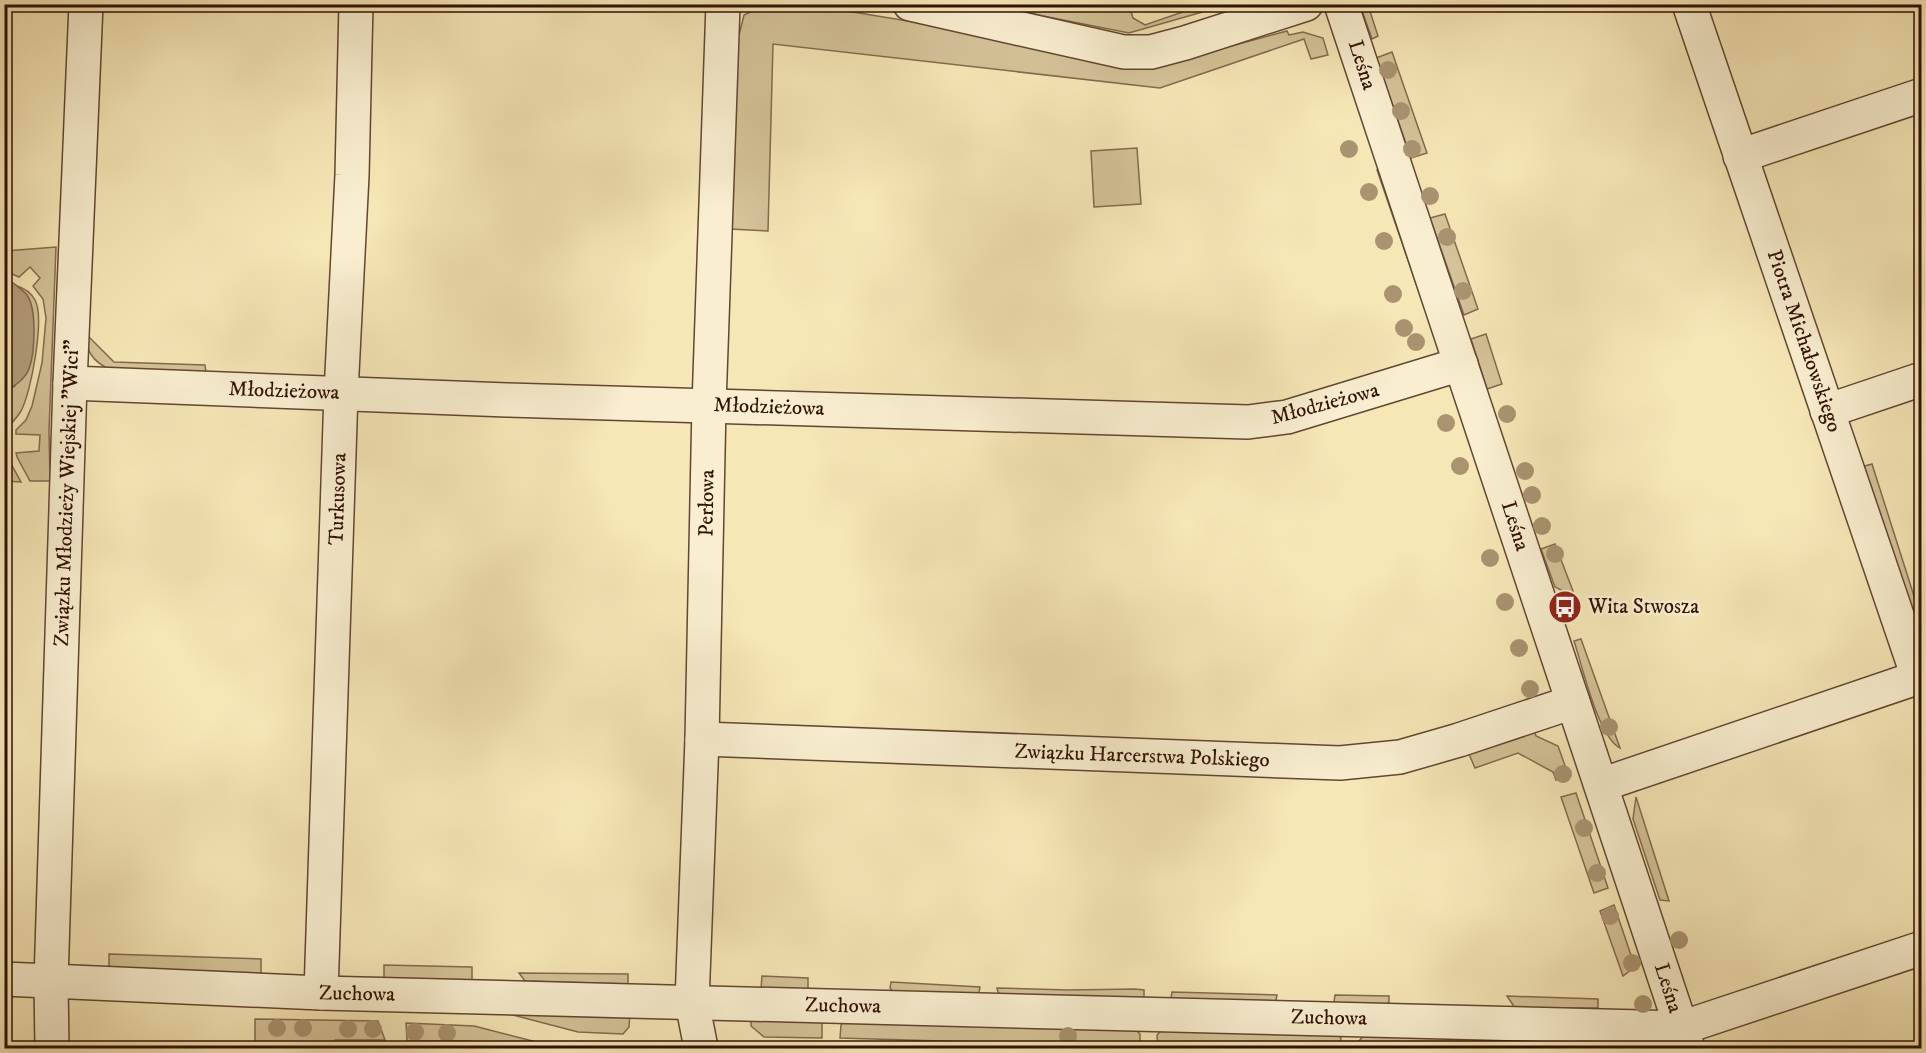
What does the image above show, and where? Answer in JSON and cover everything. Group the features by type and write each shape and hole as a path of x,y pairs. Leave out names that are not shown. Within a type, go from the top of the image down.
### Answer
{"street":[{"name":"Związku Młodzieży Wiejskiej \"Wici\"","path":"52,1048 51,981 70,383 86,4"},
{"name":"Turkusowa","path":"321,993 341,393 352,175 356,4"},
{"name":"Perłowa","path":"701,1048 692,1002 702,739 709,405 723,4"},
{"path":"910,4 1124,52 1151,52 1306,4"},
{"name":"Leśna","path":"1341,4 1685,1038"},
{"name":"Piotra Michałowskiego","path":"1689,4 1920,677"},
{"path":"1740,156 1922,95"},
{"name":"Młodzieżowa","path":"70,383 507,400 1259,421 1287,417 1461,364"},
{"path":"1827,411 1922,379"},
{"path":"1601,785 1920,677"},
{"name":"Związku Harcerstwa Polskiego","path":"702,739 1340,763 1400,757 1574,702"},
{"name":"Zuchowa","path":"4,979 321,993 692,1002 1685,1038 1922,948"}],"shaded area":[{"path":"765,5 810,5 914,22 1036,47 1157,66 1287,31 1289,35 1303,32 1323,38 1328,55 1311,59 1304,39 1160,88 773,44 768,231 730,229 738,39 744,15"},
{"path":"997,5 1129,5 1133,18 1145,25 1203,5 1227,5 1129,33"},
{"path":"1360,5 1368,5 1378,36 1372,39"},
{"path":"1392,52 1427,153 1411,158 1376,58"},
{"path":"1137,148 1141,204 1094,207 1091,151"},
{"path":"1382,168 1433,333 1377,170"},
{"path":"1445,214 1478,309 1464,315 1430,218"},
{"path":"56,247 49,430 50,481 30,481 16,453 39,451 40,435 16,434 16,430 26,420 32,406 42,363 46,318 43,299 33,286 40,278 30,267 19,277 5,271 5,251"},
{"path":"12,282 27,295 30,302 34,320 34,342 27,373 19,382 5,391 5,288 8,288"},
{"path":"17,286 27,291 35,300 38,309 38,338 25,402 16,419 5,428 5,391 15,386 27,295"},
{"path":"83,327 89,327 89,337 114,362 205,365 206,372 113,371 94,359 88,349"},
{"path":"1486,334 1502,384 1487,389 1471,339"},
{"path":"5,453 21,482 5,481"},
{"path":"1872,464 1921,622 1913,622 1861,467"},
{"path":"1555,544 1573,591 1569,594 1555,587 1541,549"},
{"path":"1581,639 1620,748 1612,741 1598,716 1574,641"},
{"path":"1534,729 1536,736 1558,746 1568,774 1556,780 1553,772 1518,753 1475,768 1468,752"},
{"path":"1576,793 1608,888 1594,893 1561,797"},
{"path":"1636,797 1669,901 1660,900 1633,819"},
{"path":"1614,905 1635,967 1623,976 1600,911"},
{"path":"109,954 261,959 261,974 109,970"},
{"path":"384,965 472,967 472,980 384,978"},
{"path":"519,973 628,974 628,984 525,981"},
{"path":"762,976 808,978 808,990 761,989"},
{"path":"891,982 980,987 979,992 974,996 894,993 890,988"},
{"path":"997,988 1135,989 1144,990 1144,996 1141,999 1003,997"},
{"path":"1172,992 1277,995 1276,1000 1269,1005 1177,1003 1171,998"},
{"path":"1335,995 1389,996 1389,1002 1384,1007 1340,1006 1334,1002"},
{"path":"1507,996 1598,999 1598,1008 1515,1008"},
{"path":"490,1009 630,1013 629,1027 623,1034 578,1032"},
{"path":"751,1017 817,1019 822,1024 822,1038 764,1037 751,1026"},
{"path":"255,1019 378,1021 385,1040 335,1040 335,1048 255,1048"},
{"path":"846,1020 1135,1029 1140,1034 1140,1047 840,1038 841,1025"},
{"path":"406,1023 474,1026 560,1048 471,1048 470,1041 407,1041"},
{"path":"1162,1030 1336,1033 1341,1038 1340,1048 1158,1048 1157,1035"},
{"path":"1364,1035 1596,1037 1596,1048 1360,1048 1359,1041"}],"place":[{"name":"Wita Stwosza","path":"1565,607"}]}
